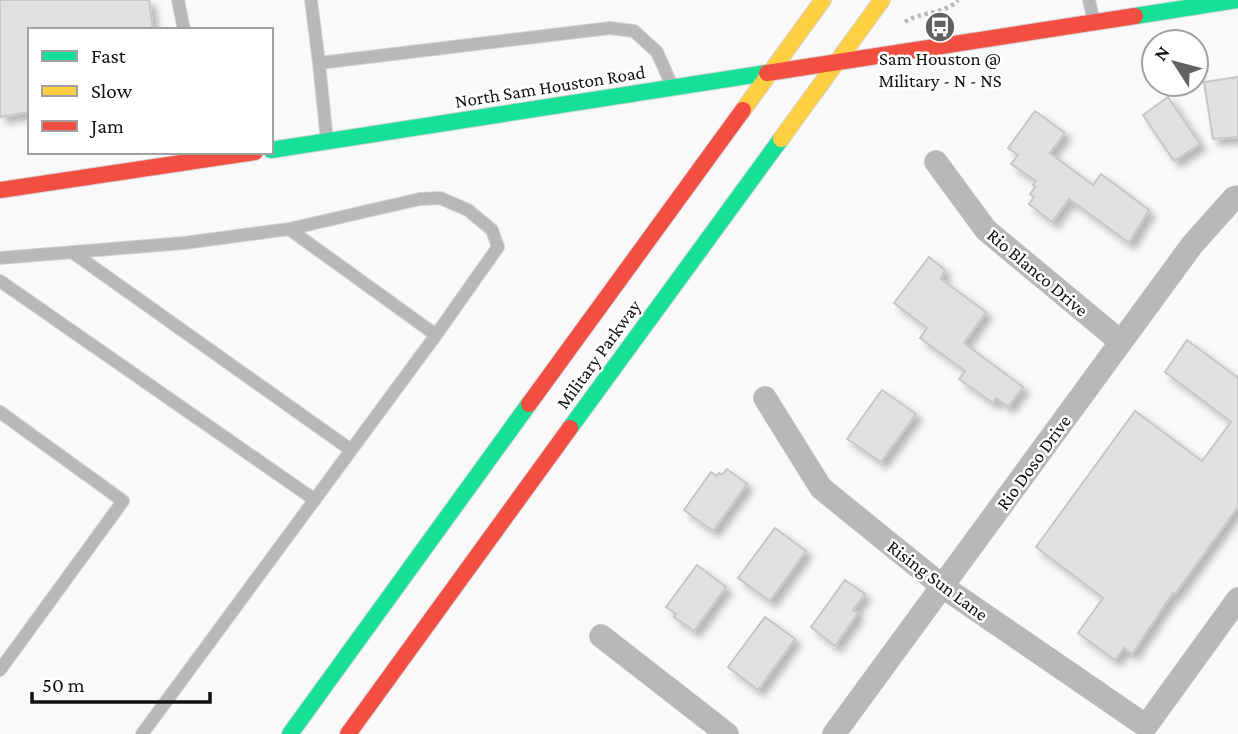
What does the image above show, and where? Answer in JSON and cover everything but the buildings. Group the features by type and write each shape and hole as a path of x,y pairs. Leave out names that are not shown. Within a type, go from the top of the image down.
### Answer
{"main road":[{"name":"Military Parkway","path":"290,734 822,0"},
{"name":"Military Parkway","path":"348,734 882,0"},
{"name":"North Sam Houston Road","path":"273,150 1238,1"},
{"path":"0,190 232,154"}],"street":[{"name":"Rio Blanco Drive","path":"936,162 986,230 1121,342"},
{"name":"Rio Doso Drive","path":"834,734 1192,245 1234,198 1238,197"},
{"name":"Rising Sun Lane","path":"765,398 821,488 943,586 1146,726 1238,598"},
{"path":"601,636 727,734"}],"lane":[{"path":"178,0 184,28"},
{"path":"311,0 327,142"},
{"path":"1089,0 1094,23"},
{"path":"319,63 610,28 634,32 657,51 673,88"},
{"path":"0,258 184,243 289,229 420,199 440,198 468,210 492,230 498,247 142,734"},
{"path":"289,229 436,335"},
{"path":"72,252 351,450"},
{"path":"0,281 315,500"},
{"path":"0,412 123,501 0,670"}],"path":[{"path":"902,24 955,4 958,0"}],"traffic: fast":[{"path":"1135,16 1238,0"},
{"path":"273,150 767,73"},
{"path":"570,428 781,139"},
{"path":"290,734 529,404"}],"traffic: slow":[{"path":"743,110 823,0"},
{"path":"781,139 882,0"}],"traffic: jam":[{"path":"767,73 1135,16"},
{"path":"529,404 743,110"},
{"path":"0,190 242,154"},
{"path":"348,734 570,428"}],"place":[{"name":"Sam Houston @ Military - N - NS","path":"940,27"}]}
